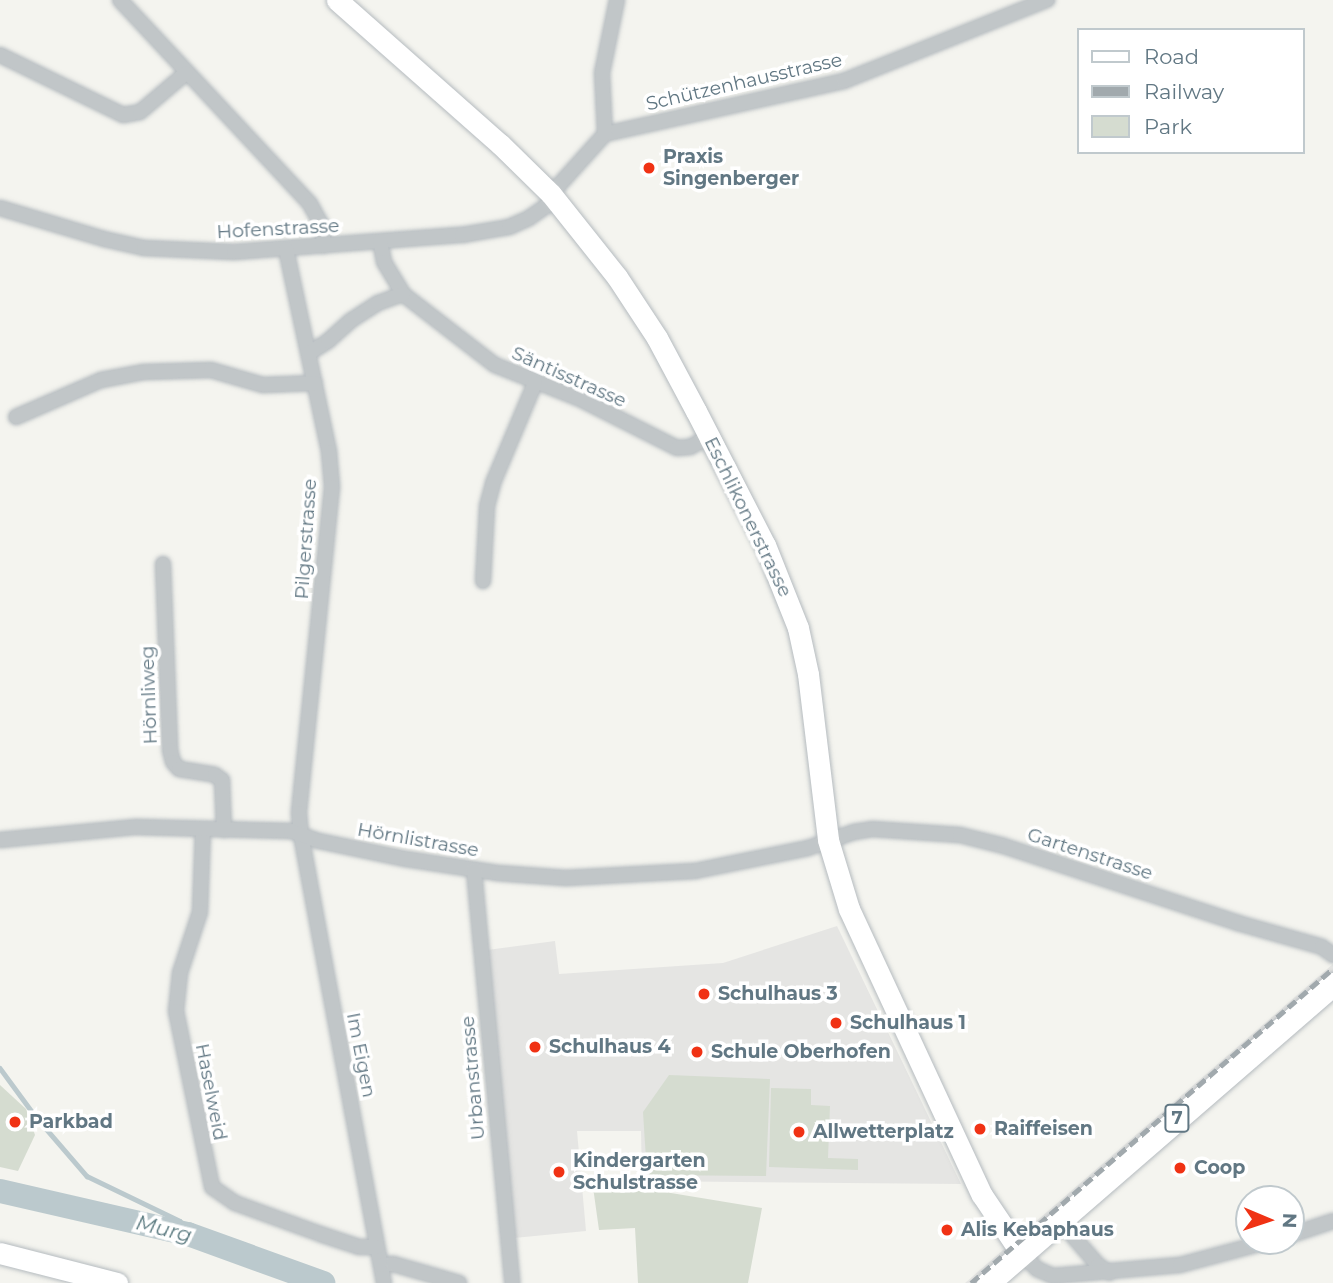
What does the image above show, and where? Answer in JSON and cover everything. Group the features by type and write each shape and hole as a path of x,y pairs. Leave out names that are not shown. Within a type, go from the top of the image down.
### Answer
{"main road":[{"name":"Eschlikonerstrasse","path":"337,0 500,144 553,197 617,277 657,338 765,545 798,628 808,674 828,840 849,909 965,1162 982,1195 1021,1253"},
{"name":"7","path":"988,1283 1333,984"},
{"path":"0,1253 117,1283"}],"street":[{"path":"120,0 310,204 322,226 324,246"},
{"path":"605,134 602,73 617,0"},
{"name":"Schützenhausstrasse","path":"605,134 844,81 1047,0"},
{"path":"0,55 123,115 140,112 186,73"},
{"name":"Hofenstrasse","path":"0,208 93,236 145,248 187,252 286,249 462,235 509,227 535,214 553,197 605,134"},
{"name":"Säntisstrasse","path":"380,241 384,262 403,294 495,365 578,398 677,448 690,447 709,437"},
{"name":"Pilgerstrasse","path":"286,249 329,452 332,487 299,813 301,835"},
{"path":"309,353 378,303 403,294"},
{"path":"16,417 101,380 144,372 211,370 263,385 315,383"},
{"path":"483,581 487,506 493,483 536,383"},
{"name":"Hörnliweg","path":"163,564 170,750 179,769 215,775 222,780 224,830"},
{"name":"Hörnlistrasse","path":"0,840 112,828 291,831 367,851 474,870 549,878 662,875 739,863 828,840"},
{"name":"Gartenstrasse","path":"828,840 872,829 960,835 988,841 1322,947 1333,955"},
{"name":"Haselweid","path":"203,830 200,912 180,974 176,1011 212,1187 235,1203 320,1234 359,1247 377,1247"},
{"name":"Im Eigen","path":"301,835 384,1283"},
{"name":"Urbanstrasse","path":"474,870 512,1283"},
{"path":"1059,1220 1098,1265 1110,1273"},
{"path":"1305,1230 1333,1221"},
{"path":"1021,1253 1038,1269 1053,1276 1180,1265 1235,1250"},
{"path":"381,1265 393,1264 459,1283"}],"shaded area":[{"name":"Schule Oberhofen","path":"837,926 961,1184 642,1181 641,1131 577,1131 586,1231 514,1238 487,950 555,941 559,974 723,963"},
{"path":"1333,964 1333,975 979,1283 965,1283"}],"green space":[{"path":"669,1075 770,1079 766,1176 647,1175 643,1112"},
{"name":"Parkbad","path":"0,1085 26,1109 35,1135 18,1171 0,1167"},
{"name":"Allwetterplatz","path":"771,1088 811,1089 811,1105 830,1106 828,1158 858,1159 858,1170 769,1167"},
{"path":"592,1180 762,1208 748,1283 638,1283 635,1228 599,1230"}],"waterway":[{"path":"0,1068 36,1117 87,1176 180,1221 183,1233"},
{"name":"Murg","path":"0,1191 188,1234 323,1283"}],"railway":[{"path":"971,1283 1333,968"}],"place":[{"name":"Praxis Singenberger","path":"649,168"},
{"name":"Schulhaus 3","path":"704,994"},
{"name":"Schulhaus 1","path":"836,1023"},
{"name":"Schulhaus 4","path":"535,1047"},
{"name":"Schule Oberhofen","path":"697,1052"},
{"name":"Parkbad","path":"15,1122"},
{"name":"Raiffeisen","path":"980,1129"},
{"name":"Allwetterplatz","path":"799,1132"},
{"name":"Coop","path":"1180,1168"},
{"name":"Kindergarten Schulstrasse","path":"559,1172"},
{"name":"Alis Kebaphaus","path":"947,1230"}]}
